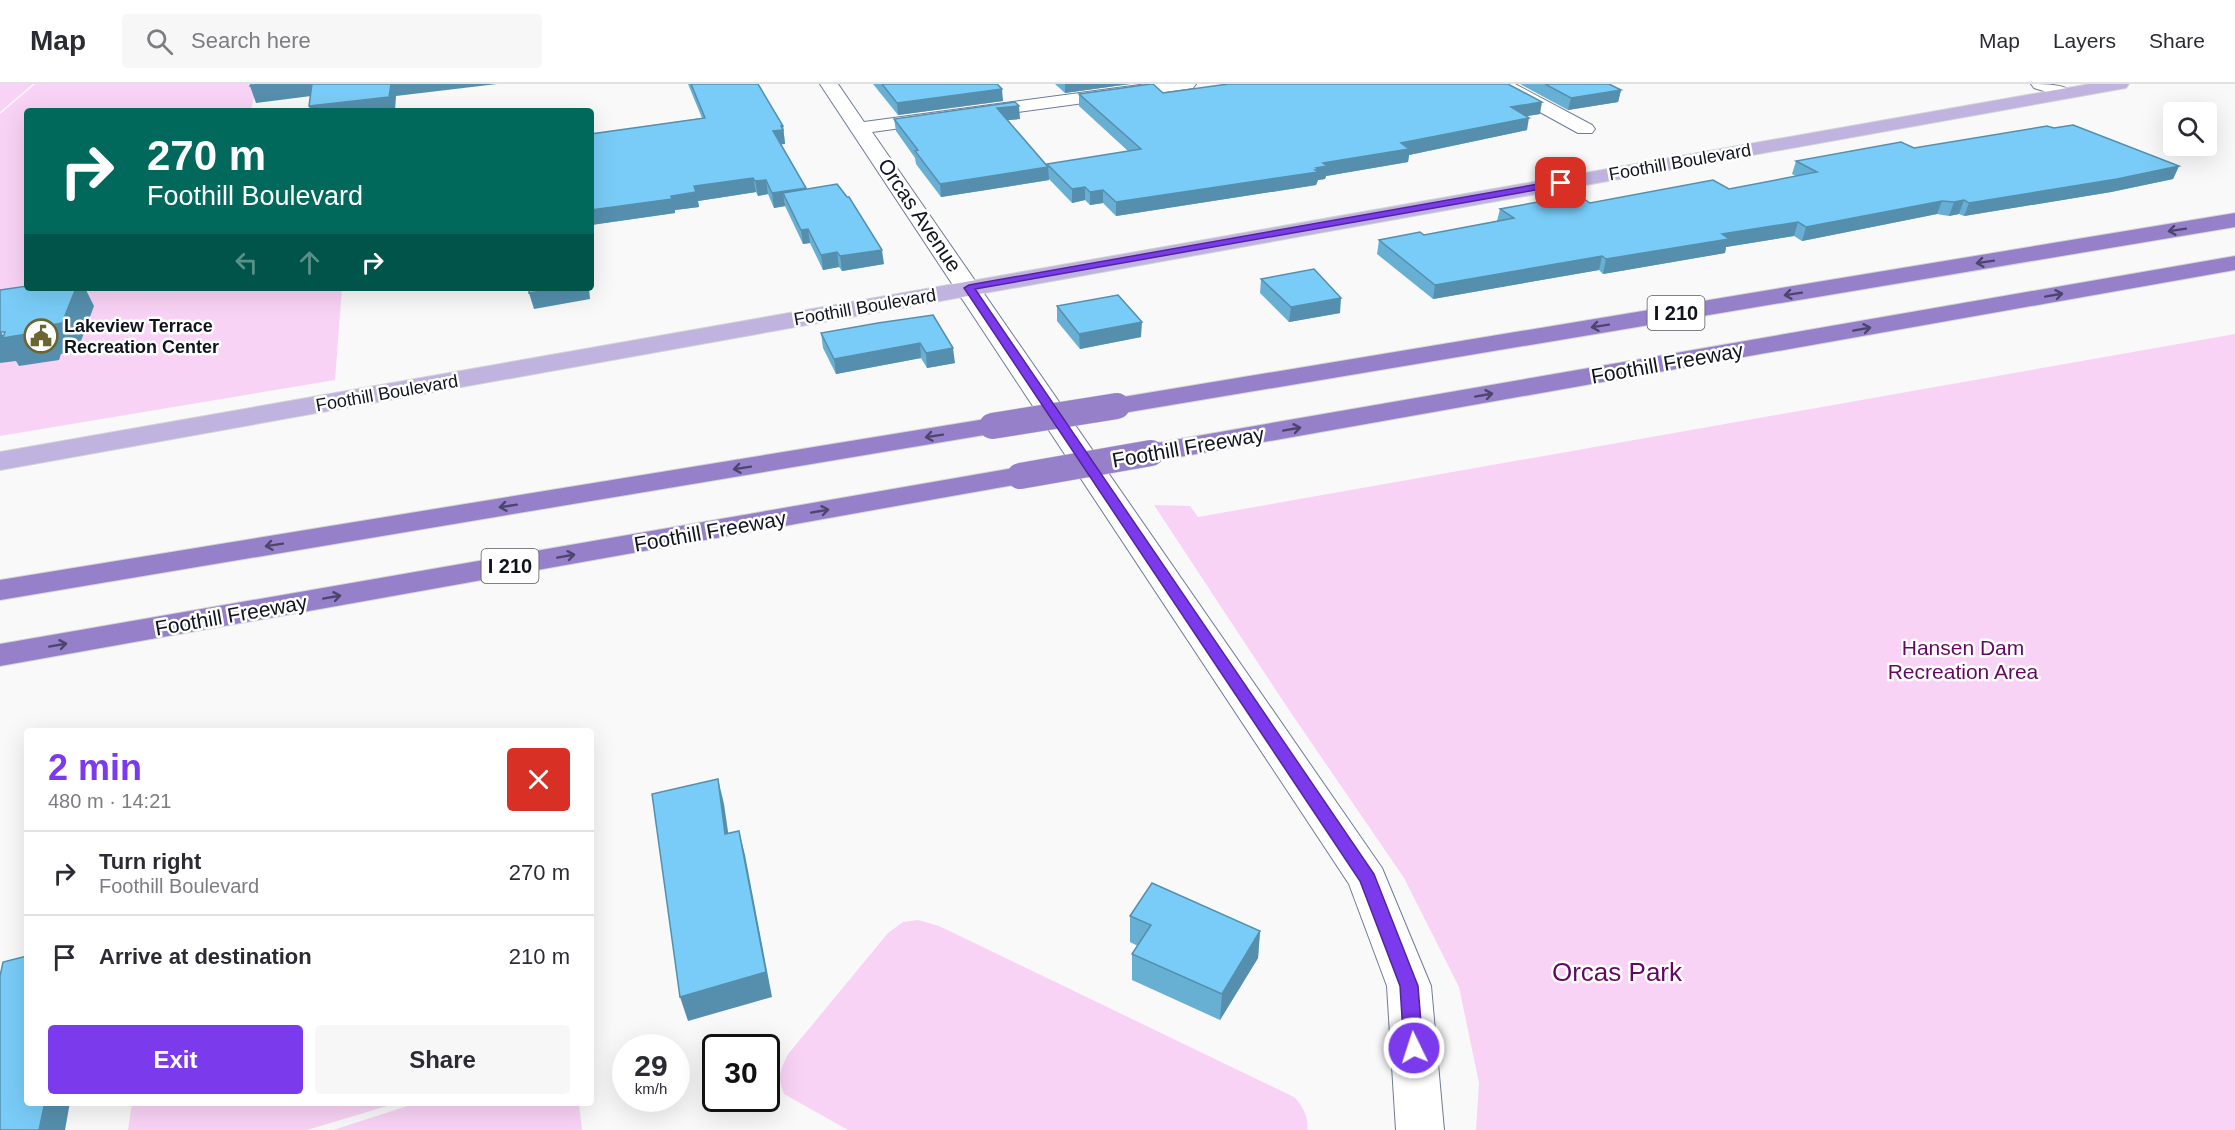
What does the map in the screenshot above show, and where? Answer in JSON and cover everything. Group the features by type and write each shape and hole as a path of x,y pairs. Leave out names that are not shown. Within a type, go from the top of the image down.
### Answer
{"highway":[{"name":"I 210","path":"0,590 2235,220"},
{"name":"Foothill Freeway","path":"0,655 2235,263"}],"main road":[{"name":"Foothill Boulevard","path":"0,461 2120,84"}],"street":[{"name":"Orcas Avenue","path":"829,84 1368,879 1409,986 1420,1130"},
{"path":"859,128 1187,84"},
{"path":"1502,84 1585,129"},
{"path":"2040,84 2066,93"}],"green space":[{"path":"0,84 33,84 0,112"},
{"path":"35,84 257,84 252,108 24,108 24,291 342,291 335,380 0,436 0,114"},
{"name":"Hansen Dam Recreation Area","path":"2235,334 2235,1130 1476,1130 1479,1083 1459,987 1404,878 1289,710 1154,505 1190,506 1198,517"},
{"path":"918,920 939,926 1294,1097 1305,1112 1307,1130 848,1130 784,1094 780,1073 789,1053 888,933 903,922"},
{"path":"131,1106 387,1106 307,1130 128,1130"},
{"path":"408,1106 579,1106 582,1130 333,1130"}],"building":[{"path":"312,84 391,84 389,97 309,106"},
{"path":"691,84 758,84 783,126 781,126 783,130 773,131 806,188 772,193 766,180 755,181 753,178 694,186 696,192 671,196 672,199 594,210 594,134 705,118"},
{"path":"882,84 997,84 1002,89 897,103"},
{"path":"1153,84 1163,93 1228,84 1508,84 1542,102 1511,107 1529,118 1401,143 1409,149 1323,163 1327,166 1316,168 1318,172 1116,202 1103,190 1090,192 1085,187 1072,189 1047,164 1141,149 1079,94"},
{"path":"1545,84 1609,84 1621,90 1571,98"},
{"path":"1015,102 1019,106 997,108 1048,167 940,184 894,119"},
{"path":"2073,125 2179,166 2117,179 1969,203 1964,200 1942,201 1806,227 1798,222 1722,234 1729,239 1606,259 1602,256 1435,285 1379,240 1420,232 1424,235 1514,218 1500,209 1543,201 1545,203 1581,197 1590,203 1713,180 1729,189 1817,172 1796,161 1901,142 1914,148 2047,126 2054,128"},
{"path":"837,184 849,197 882,250 840,256 837,252 821,255 808,229 801,230 783,193"},
{"path":"1314,269 1341,298 1291,307 1261,279"},
{"path":"24,286 24,291 75,291 62,323 46,326 44,331 3,338 5,332 0,332 0,290"},
{"path":"1118,295 1142,322 1079,334 1057,306"},
{"path":"933,315 953,348 926,353 920,343 834,359 821,333 878,323"},
{"path":"718,779 725,834 739,831 766,972 680,997 652,794"},
{"path":"1152,883 1260,931 1222,994 1132,954 1151,925 1130,916"},
{"path":"24,957 24,1106 44,1106 39,1130 0,1130 0,976 3,962"}],"place":[{"name":"Lakeview Terrace Recreation Center","path":"41,336"}],"route":[{"path":"1414,1048 1409,986 1368,879 969,288 1561,183"}],"park label":[{"name":"Orcas Park","path":"1617,972"}]}
